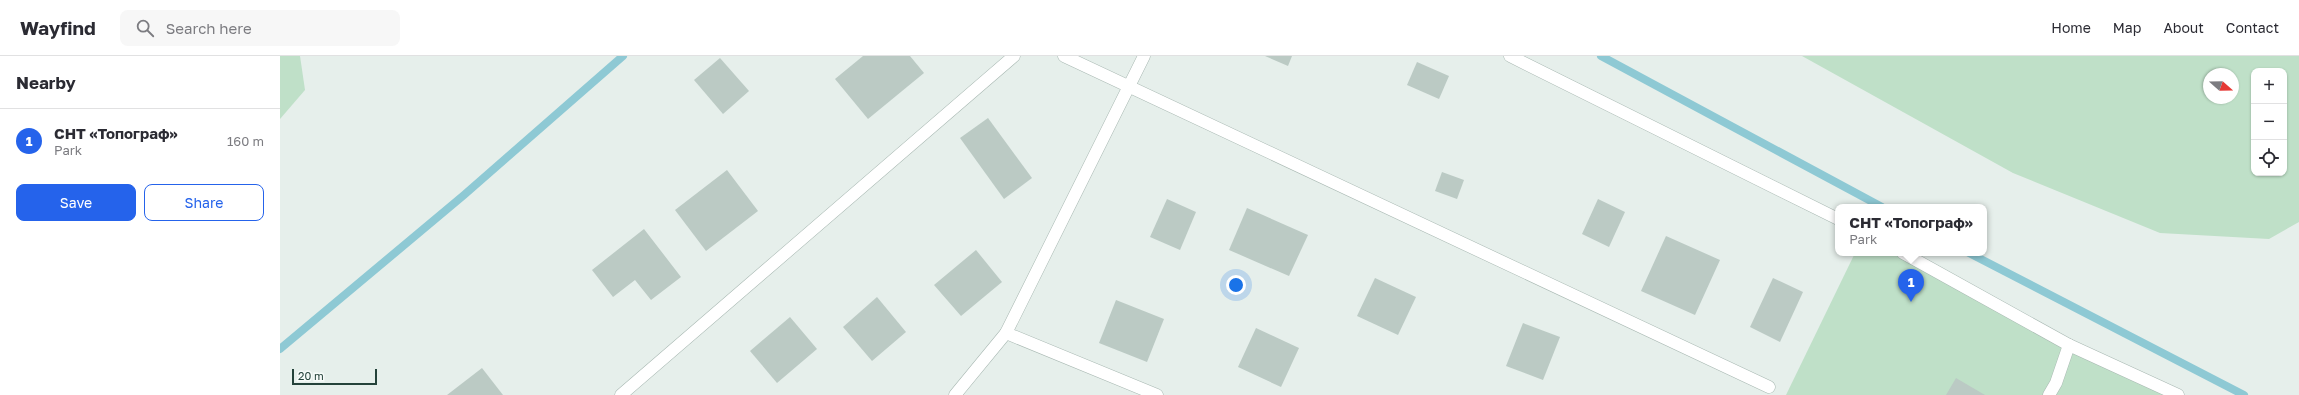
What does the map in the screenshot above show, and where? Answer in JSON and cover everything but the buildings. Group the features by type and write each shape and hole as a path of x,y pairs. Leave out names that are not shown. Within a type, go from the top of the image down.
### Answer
{"street":[{"path":"621,395 1014,56"},
{"path":"1064,56 1769,387"},
{"path":"954,395 1006,333 1144,56"},
{"path":"1510,56 1835,218"},
{"path":"1907,256 2069,345 2178,395"},
{"path":"1006,333 1157,395"},
{"path":"2049,395 2056,383 2069,345"}],"green space":[{"path":"280,56 300,56 305,90 280,119"},
{"path":"1802,56 2299,56 2299,222 2269,239 2160,233 2013,173"},
{"path":"1854,256 1909,256 2178,395 1786,395"}],"waterway":[{"path":"280,349 464,195 623,56"},
{"path":"1601,56 1876,204"},
{"path":"1975,256 2244,395"}],"place":[{"name":"СНТ «Топограф»","path":"1911,302"}]}
